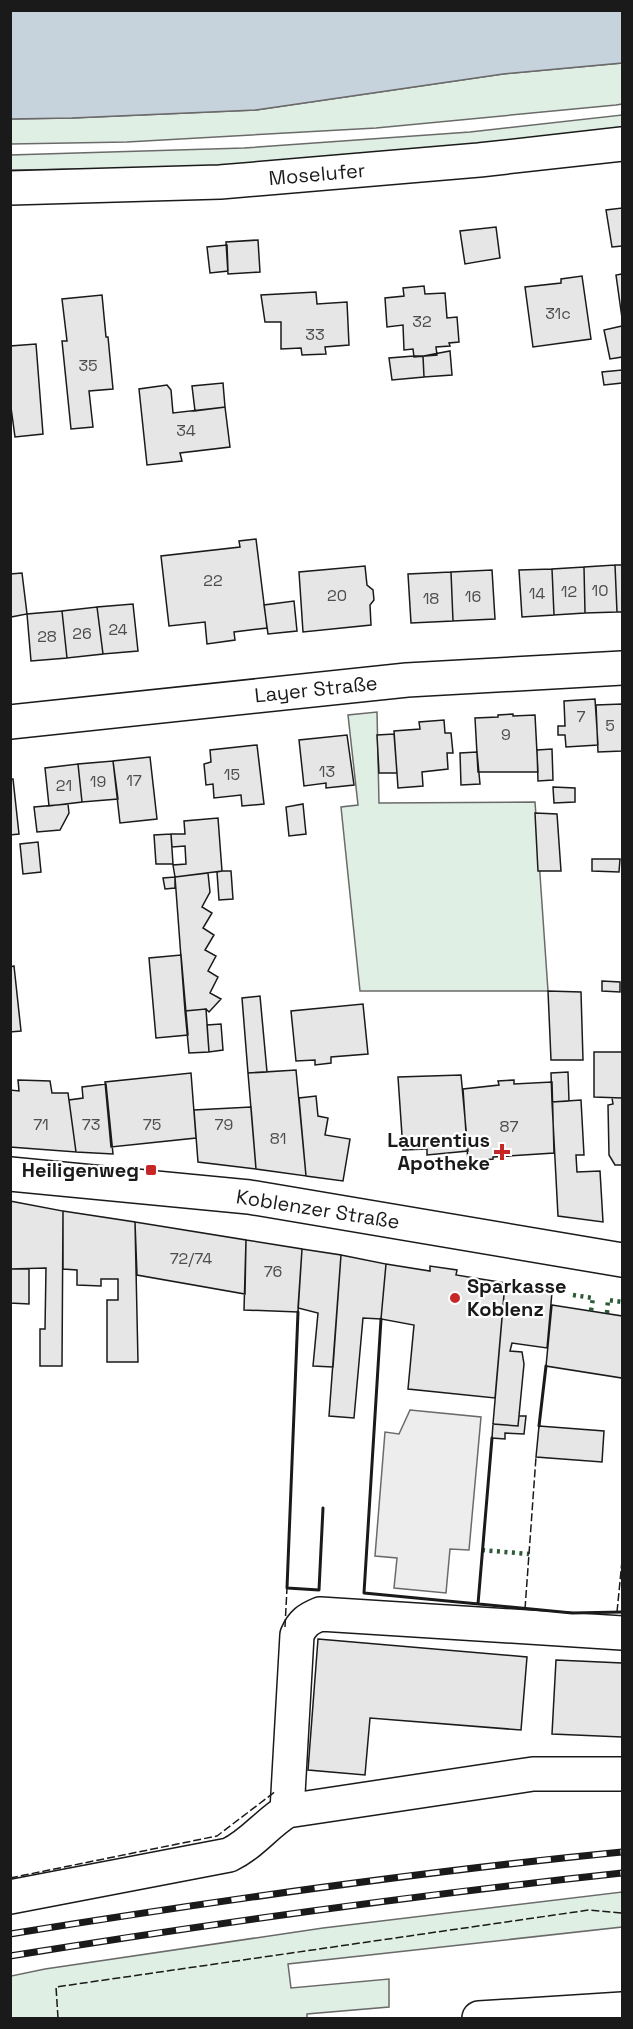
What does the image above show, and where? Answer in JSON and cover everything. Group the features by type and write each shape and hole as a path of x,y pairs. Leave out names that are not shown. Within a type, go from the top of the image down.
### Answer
{"street":[{"name":"Moselufer","path":"10,188 220,182 479,160 622,144"},
{"name":"Layer Straße","path":"10,722 407,680 622,668"},
{"name":"Koblenzer Straße","path":"10,1174 249,1197 622,1260"},
{"path":"287,1811 297,1635 302,1625 310,1618 320,1614 622,1633"},
{"path":"10,1898 228,1854 242,1848 287,1811 533,1774 622,1774"},
{"path":"479,2019 622,2009"}],"green space":[{"path":"622,63 622,104 616,105 376,128 127,142 11,144 10,119 256,110 503,74"},
{"path":"622,115 622,129 471,149 244,167 11,170 10,155 244,148 470,132"},
{"path":"377,712 379,803 535,802 548,991 360,991 341,807 358,805 348,715"},
{"path":"622,1892 622,1927 288,1964 291,1988 389,1979 389,2007 307,2014 307,2018 11,2018 11,1976 323,1928"}],"shaded area":[{"path":"10,11 622,11 622,63 503,74 256,110 11,119"},
{"path":"410,1410 481,1417 469,1550 450,1549 446,1593 394,1588 397,1558 375,1556 385,1432 399,1434"}],"building":[{"path":"622,208 622,246 612,247 606,210"},
{"path":"496,227 500,258 465,264 460,231"},
{"path":"258,240 260,272 228,274 226,242"},
{"path":"227,245 228,271 210,273 207,247"},
{"path":"622,274 622,318 616,275"},
{"path":"582,276 591,339 533,347 525,287 561,283 561,279"},
{"path":"424,286 425,294 445,293 447,318 457,317 459,342 449,343 450,346 436,347 437,355 414,357 413,349 404,350 403,325 387,327 385,298 404,296 403,288"},
{"path":"316,292 317,304 347,302 349,345 325,347 326,354 302,355 301,348 281,349 281,322 265,322 261,295"},
{"path":"102,295 113,389 89,391 93,427 71,429 62,341 67,341 62,299"},
{"path":"622,326 622,357 610,359 604,330"},
{"path":"36,344 43,434 15,437 10,400 10,346"},
{"path":"450,351 452,375 424,377 423,356"},
{"path":"423,356 424,377 392,380 389,358"},
{"path":"622,370 622,383 604,385 602,372"},
{"path":"223,383 225,407 195,411 192,386"},
{"path":"167,385 171,390 173,413 225,407 230,447 180,453 182,461 147,465 139,389"},
{"path":"256,539 267,628 234,632 235,640 207,644 205,622 169,626 161,556 240,547 239,541"},
{"path":"615,565 622,565 622,612 617,612"},
{"path":"615,565 617,612 585,613 584,567"},
{"path":"365,566 367,585 373,590 374,600 370,605 371,625 303,632 299,572"},
{"path":"584,567 585,613 554,615 552,569"},
{"path":"552,569 554,615 522,617 519,570"},
{"path":"492,570 495,619 453,621 451,572"},
{"path":"451,572 453,621 411,623 408,574"},
{"path":"22,573 27,614 11,617 10,574"},
{"path":"294,601 297,631 268,634 264,605"},
{"path":"133,604 138,651 103,654 97,607"},
{"path":"97,607 103,654 67,658 62,611"},
{"path":"62,611 67,658 31,661 27,614"},
{"path":"595,699 598,745 566,747 565,735 558,735 558,726 565,726 564,701"},
{"path":"622,704 622,751 598,752 596,705"},
{"path":"513,714 513,716 535,715 538,772 478,772 475,718"},
{"path":"444,720 445,733 451,733 453,753 447,753 448,769 422,772 423,786 398,788 394,731 420,729 419,722"},
{"path":"394,734 397,773 379,773 377,735"},
{"path":"347,735 354,785 326,788 326,783 304,786 299,740"},
{"path":"257,745 264,804 242,806 241,795 214,798 213,784 206,785 204,764 211,762 210,750"},
{"path":"552,749 553,780 538,781 537,750"},
{"path":"477,752 480,784 461,785 460,753"},
{"path":"150,757 157,819 120,823 113,761"},
{"path":"113,761 118,799 82,802 78,764"},
{"path":"78,764 82,802 49,806 45,768"},
{"path":"10,779 13,779 19,834 10,835"},
{"path":"553,787 575,788 575,802 554,803"},
{"path":"68,804 69,813 60,830 37,832 34,807"},
{"path":"303,804 306,834 289,836 286,807"},
{"path":"535,813 557,814 561,871 538,871"},
{"path":"218,818 222,871 175,877 173,865 186,864 185,846 172,847 171,834 185,834 184,821"},
{"path":"171,834 173,864 156,864 154,835"},
{"path":"38,842 41,872 23,874 20,844"},
{"path":"592,859 620,859 619,872 592,871"},
{"path":"231,871 233,899 219,900 217,872"},
{"path":"208,873 210,892 202,907 212,913 203,928 214,935 205,950 216,956 208,971 218,977 210,993 221,999 209,1012 206,1009 185,1011 175,877"},
{"path":"175,877 175,888 165,889 163,878"},
{"path":"181,955 188,1035 156,1038 149,958"},
{"path":"14,966 21,1031 10,1032 10,967"},
{"path":"602,981 620,982 620,992 602,991"},
{"path":"548,991 581,992 583,1060 551,1060"},
{"path":"260,996 267,1072 248,1073 242,998"},
{"path":"363,1004 368,1054 331,1057 331,1063 315,1065 315,1060 296,1061 291,1011"},
{"path":"206,1009 209,1052 189,1053 185,1011"},
{"path":"221,1024 223,1050 209,1052 207,1025"},
{"path":"594,1052 622,1052 622,1098 594,1097"},
{"path":"296,1070 306,1176 256,1169 248,1073"},
{"path":"568,1072 569,1101 552,1102 551,1073"},
{"path":"191,1073 196,1138 111,1147 105,1082"},
{"path":"461,1075 468,1151 427,1155 427,1149 403,1150 398,1077"},
{"path":"18,1080 50,1081 52,1093 68,1093 76,1152 10,1147 10,1090 19,1091"},
{"path":"514,1080 514,1084 552,1082 554,1153 493,1157 493,1159 468,1162 463,1089 499,1085 498,1081"},
{"path":"106,1084 113,1154 76,1152 69,1100 83,1098 82,1087"},
{"path":"316,1096 318,1116 328,1118 325,1135 350,1139 343,1181 306,1176 299,1098"},
{"path":"612,1098 622,1098 622,1165 615,1165 609,1155 608,1105 613,1104"},
{"path":"581,1100 584,1155 576,1155 577,1172 600,1171 603,1222 558,1216 552,1102"},
{"path":"251,1107 256,1169 198,1162 194,1110"},
{"path":"10,1201 63,1211 62,1366 40,1366 40,1329 45,1329 46,1268 10,1269"},
{"path":"63,1211 135,1222 138,1362 107,1362 107,1300 118,1300 118,1279 101,1279 101,1286 77,1285 77,1270 63,1269"},
{"path":"135,1222 246,1240 245,1294 137,1275"},
{"path":"246,1240 302,1249 298,1312 244,1310"},
{"path":"302,1249 341,1255 333,1367 313,1366 318,1313 298,1308"},
{"path":"341,1255 386,1264 381,1319 363,1318 354,1418 329,1416"},
{"path":"386,1264 430,1271 430,1266 457,1270 456,1275 505,1283 495,1398 408,1389 414,1325 381,1319"},
{"path":"10,1269 29,1269 29,1304 10,1303"},
{"path":"505,1283 552,1292 547,1348 512,1343 510,1351 522,1352 524,1364 518,1426 493,1424"},
{"path":"552,1305 622,1316 622,1378 546,1366"},
{"path":"519,1416 526,1416 524,1434 505,1433 505,1439 492,1438 493,1424 518,1426"},
{"path":"539,1426 604,1431 602,1462 536,1457"},
{"path":"318,1639 527,1657 521,1730 370,1718 365,1775 308,1770"},
{"path":"556,1660 622,1663 622,1737 552,1734"}],"railway":[{"path":"10,1934 316,1888 622,1852"},
{"path":"10,1956 316,1910 622,1873"}],"hedge":[{"path":"573,1295 593,1298 591,1311"},
{"path":"607,1313 608,1300 622,1302"},
{"path":"482,1550 529,1554"}],"fence":[{"path":"525,1609 536,1457"},
{"path":"617,1612 622,1561"},
{"path":"285,1627 287,1588"},
{"path":"10,1878 217,1836 276,1791"},
{"path":"58,2018 56,1987 589,1910 622,1913"}],"wall":[{"path":"298,1312 287,1588 319,1590 323,1508"},
{"path":"381,1319 364,1593 572,1613 622,1612"},
{"path":"539,1426 546,1366"},
{"path":"478,1604 492,1438"}],"place":[{"name":"Laurentius Apotheke","path":"502,1152"},
{"name":"Heiligenweg","path":"151,1170"},
{"name":"Sparkasse Koblenz","path":"455,1298"}]}
